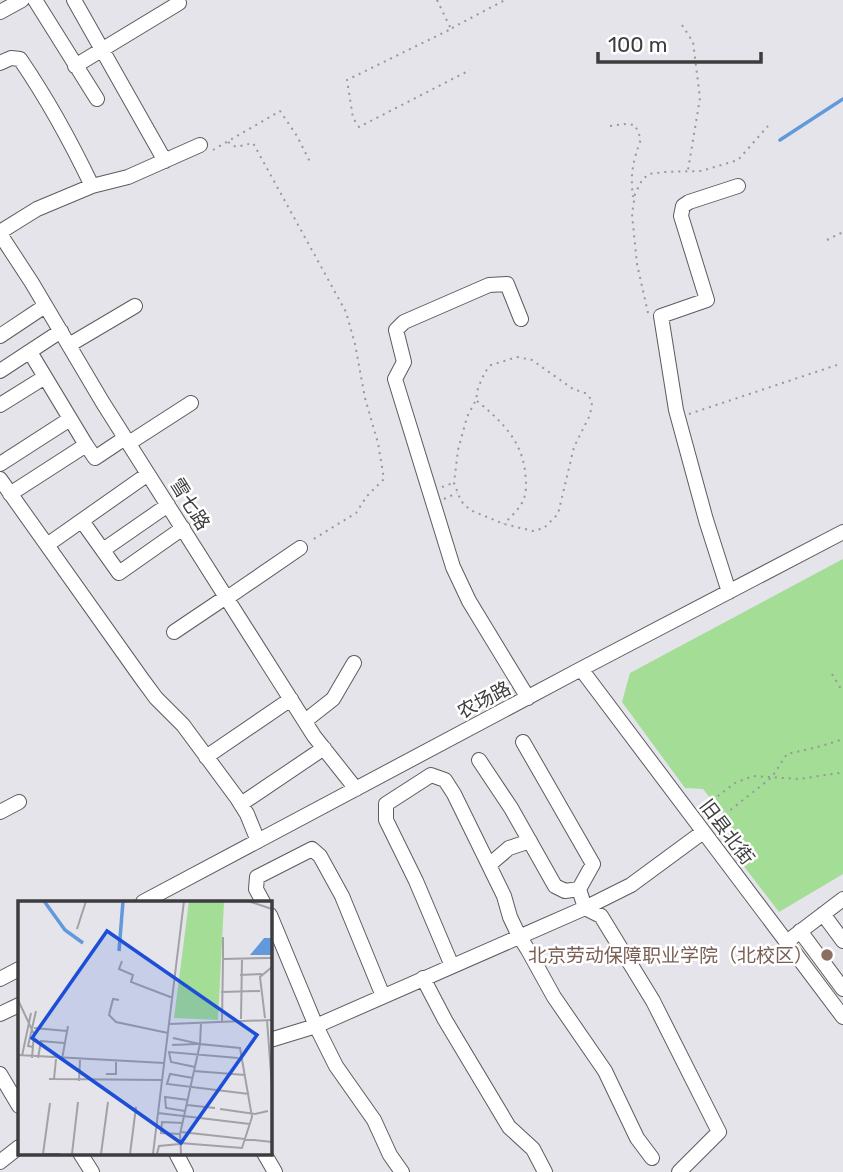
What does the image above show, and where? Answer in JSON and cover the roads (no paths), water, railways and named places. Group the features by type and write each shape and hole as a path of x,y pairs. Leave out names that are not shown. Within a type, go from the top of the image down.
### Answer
{"street":[{"path":"0,12 22,0"},
{"path":"35,0 97,99"},
{"path":"74,0 165,160"},
{"path":"75,66 179,4"},
{"path":"0,63 11,58 20,59 41,90 92,186"},
{"path":"0,233 37,209 92,186 128,177 200,145"},
{"path":"729,592 678,418 661,316 707,300 681,216 684,206 738,186"},
{"name":"雪七路","path":"0,233 304,721 356,789"},
{"path":"521,319 507,284 489,285 404,322 396,330 404,362 395,379 453,567 468,601 528,698"},
{"path":"0,336 45,306"},
{"path":"69,345 135,306"},
{"path":"0,371 61,331"},
{"path":"30,352 96,458 191,403"},
{"path":"0,405 45,377"},
{"path":"0,464 70,419"},
{"path":"10,494 86,445"},
{"path":"47,545 148,474"},
{"path":"0,479 156,698 183,724 241,804 258,841"},
{"path":"103,550 168,505"},
{"path":"82,520 119,573 183,528"},
{"name":"农场路","path":"146,901 843,532"},
{"path":"174,632 300,548"},
{"path":"304,721 333,699 354,663"},
{"name":"旧县北街","path":"581,669 843,1017"},
{"path":"206,757 291,699"},
{"path":"523,742 593,864 579,889 585,908 601,916 653,1000 719,1132 679,1172"},
{"path":"241,804 324,748"},
{"path":"480,760 555,886 565,891 579,889"},
{"path":"452,966 416,881 386,820 386,804 431,775 445,780 454,794 504,896 519,936 554,998 605,1071 636,1138 653,1158"},
{"path":"0,812 19,802"},
{"path":"271,1040 316,1026 585,908 631,885 703,832"},
{"path":"489,865 509,848 530,841"},
{"path":"262,901 256,889 257,877 312,849 320,856 342,896 383,996"},
{"path":"786,942 843,899"},
{"path":"823,914 843,941"},
{"path":"271,917 316,1026 336,1066 374,1120 390,1155 402,1172"},
{"path":"800,931 843,989"},
{"path":"0,979 18,970"},
{"path":"423,978 509,1127 533,1149 545,1172"},
{"path":"0,1014 18,1005"},
{"path":"0,1074 18,1104"},
{"path":"0,1162 18,1148"},
{"path":"81,1154 92,1172"},
{"path":"177,1154 186,1172"},
{"path":"265,1154 275,1172"}],"waterway":[{"path":"780,140 843,99"}],"place":[{"name":"北京劳动保障职业学院（北校区）","path":"827,955"}]}
